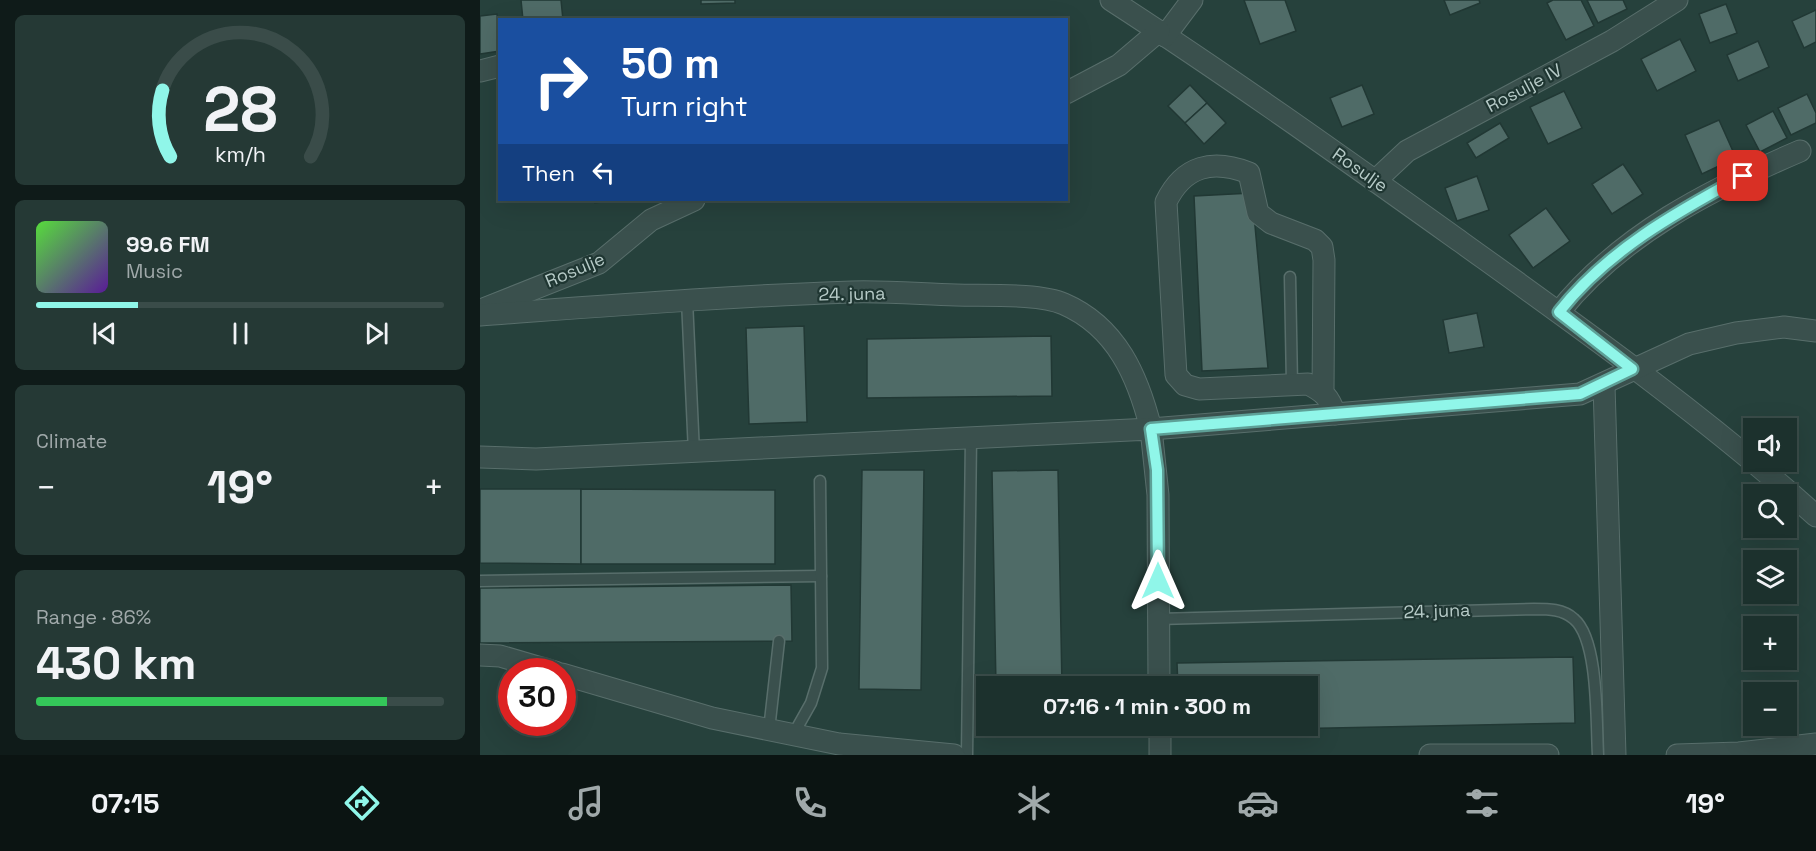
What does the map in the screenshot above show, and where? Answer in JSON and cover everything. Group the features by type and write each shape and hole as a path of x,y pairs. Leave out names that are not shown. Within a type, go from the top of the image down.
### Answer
{"street":[{"name":"Rosulje","path":"1111,0 1375,181 1559,312 1784,487 1816,516"},
{"path":"1068,92 1119,65 1162,33 1192,0"},
{"name":"Rosulje IV","path":"1375,181 1407,151 1601,46 1677,0"},
{"path":"480,71 498,66"},
{"path":"1559,312 1576,290 1619,251 1670,216 1743,176 1800,152"},
{"path":"1323,392 1324,260 1322,247 1315,240 1271,223 1257,213 1249,173 1228,165 1212,166 1186,174 1176,183 1166,202 1176,375 1185,385 1199,389 1308,384 1323,392 1330,399 1335,414"},
{"name":"Rosulje","path":"480,310 599,263 651,220 692,201"},
{"name":"24. juna","path":"480,315 687,300 853,292 1029,298 1063,303 1101,327 1121,352 1137,380 1151,429 1158,495 1159,676"},
{"path":"480,457 536,459 694,453 1151,429 1580,394 1604,385 1632,369 1689,344 1736,333 1784,327 1816,331"},
{"path":"1604,385 1615,755"},
{"path":"480,655 507,658"},
{"path":"576,678 712,718 793,735 839,744 954,755"},
{"path":"1160,736 1160,755"},
{"path":"1677,755 1739,753 1816,744"},
{"path":"1430,755 1548,755"}],"lane":[{"path":"1290,277 1292,385"},
{"path":"687,300 694,453"},
{"path":"967,755 971,438"},
{"path":"793,735 811,703 822,668 820,481"},
{"path":"480,581 821,576"},
{"path":"769,585 779,577"},
{"name":"24. juna","path":"1158,619 1534,609 1560,611 1576,620 1587,640 1598,755"},
{"path":"769,730 779,641"}],"building":[{"path":"521,0 561,0 563,18 523,18"},
{"path":"701,0 735,0 735,3 701,4"},
{"path":"1244,0 1285,0 1296,31 1260,44"},
{"path":"1444,0 1479,0 1480,3 1450,15"},
{"path":"1553,0 1581,0 1594,26 1566,40 1547,3"},
{"path":"1587,0 1623,0 1627,9 1598,23"},
{"path":"1726,4 1737,33 1710,43 1699,14"},
{"path":"1816,10 1816,42 1804,48 1792,21"},
{"path":"497,14 498,51 480,54 480,16"},
{"path":"1680,39 1696,71 1657,91 1641,59"},
{"path":"1758,41 1769,67 1738,81 1727,55"},
{"path":"1190,85 1207,103 1185,123 1168,106"},
{"path":"1362,85 1374,114 1342,127 1330,98"},
{"path":"1564,91 1582,128 1548,144 1530,107"},
{"path":"1807,94 1816,113 1816,123 1791,135 1778,108"},
{"path":"1207,103 1226,123 1204,144 1185,123"},
{"path":"1773,111 1787,138 1760,152 1746,125"},
{"path":"1719,120 1736,158 1702,174 1685,135"},
{"path":"1500,123 1509,138 1476,158 1467,143"},
{"path":"1623,164 1643,194 1612,214 1592,184"},
{"path":"1477,176 1489,210 1457,221 1445,188"},
{"path":"1252,193 1268,368 1202,371 1194,196"},
{"path":"1546,208 1570,241 1533,268 1509,235"},
{"path":"1477,313 1484,347 1449,353 1443,320"},
{"path":"804,326 807,422 749,424 746,328"},
{"path":"1051,336 1052,396 867,398 867,339"},
{"path":"862,470 924,470 921,690 859,689"},
{"path":"1058,470 1062,676 996,676 992,471"},
{"path":"480,489 581,489 581,564 480,563"},
{"path":"581,489 775,490 775,564 581,564"},
{"path":"791,585 792,641 480,643 480,588"},
{"path":"1573,657 1575,723 1318,728 1318,676 1178,676 1177,663"}],"route":[{"path":"1158,581 1157,470 1151,429 1580,394 1604,385 1632,369 1559,312 1576,290 1619,251 1670,216 1743,176"}]}
